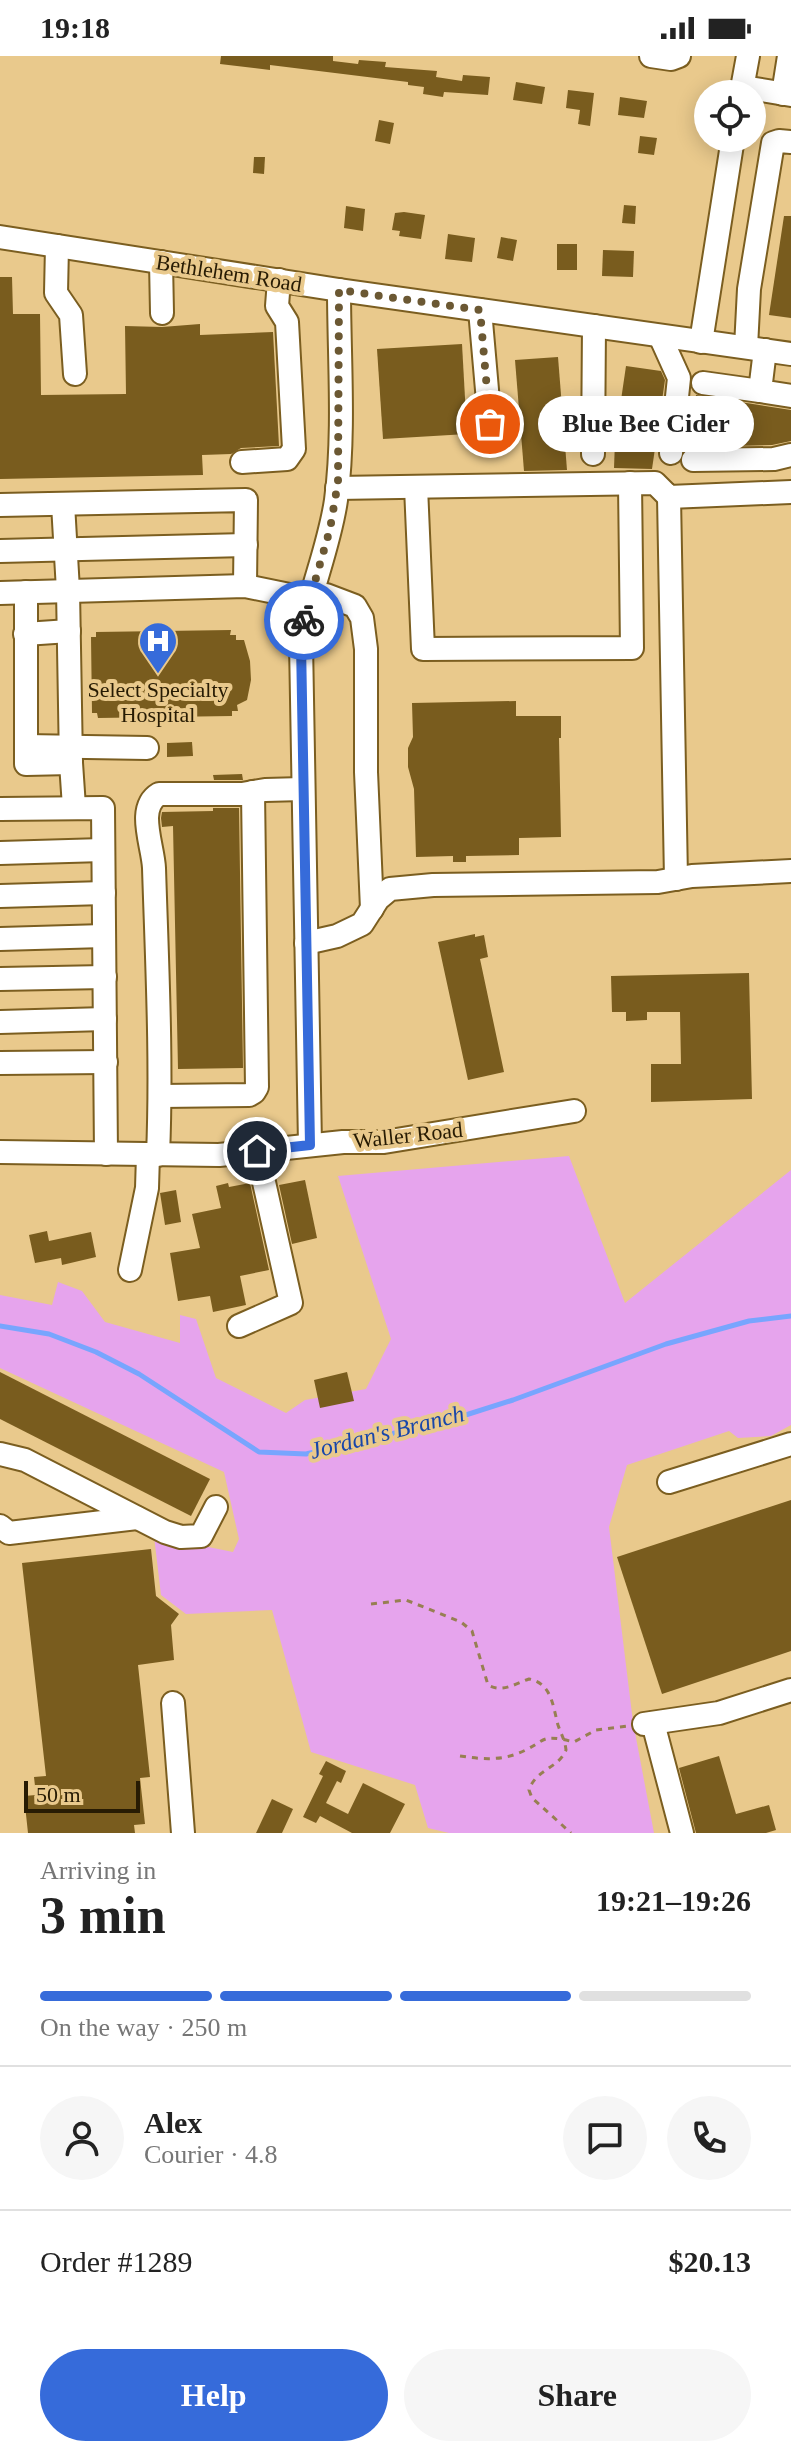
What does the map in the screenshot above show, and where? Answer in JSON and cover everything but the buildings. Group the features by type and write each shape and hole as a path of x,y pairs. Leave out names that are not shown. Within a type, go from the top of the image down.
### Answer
{"street":[{"path":"651,56 678,57"},
{"path":"744,80 748,56"},
{"path":"766,92 787,94 789,56"},
{"path":"760,391 749,289 773,143 791,142"},
{"path":"701,342 731,152"},
{"name":"Bethlehem Road","path":"0,237 339,290 791,354"},
{"path":"57,246 56,293 71,315 75,374"},
{"path":"161,262 162,313"},
{"path":"242,462 287,459 295,442 287,322 277,306 279,280"},
{"path":"310,1145 301,643 309,599 330,529 337,488 339,290"},
{"path":"480,310 490,424"},
{"path":"593,454 594,326"},
{"path":"660,336 679,378 671,453"},
{"path":"703,383 791,396"},
{"path":"693,460 774,459 791,455"},
{"path":"416,487 423,649 632,648 630,483"},
{"path":"337,488 655,483 669,497 676,879"},
{"path":"669,497 791,492"},
{"path":"0,505 246,500 245,586"},
{"path":"63,504 74,807"},
{"path":"0,551 246,545"},
{"path":"0,593 245,586 309,599 326,595 355,606 362,618 366,649 366,772 372,909"},
{"path":"26,592 26,764 70,747"},
{"path":"25,634 69,631"},
{"path":"26,739 70,747 147,748"},
{"path":"130,1270 153,1155 161,1096 154,857 147,807 151,799 159,794 242,794 303,789"},
{"path":"161,1096 249,1095 257,1087 253,792"},
{"path":"0,809 103,808 106,1154"},
{"path":"0,853 103,850"},
{"path":"306,943 337,936 362,924 378,899 390,889 433,885 658,882 731,872 791,871"},
{"path":"0,896 104,893"},
{"path":"0,939 104,936"},
{"path":"0,979 105,977"},
{"path":"0,1022 105,1019"},
{"path":"0,1063 106,1062"},
{"name":"Waller Road","path":"0,1152 219,1155 310,1145 384,1142 574,1111"},
{"path":"239,1326 291,1303 257,1151"},
{"path":"669,1482 791,1444"},
{"path":"0,1454 25,1460 137,1518 181,1537 201,1536 216,1507"},
{"path":"0,1526 9,1533 137,1518"},
{"path":"682,1833 648,1724 719,1713 791,1690"},
{"path":"173,1703 183,1833"}],"path":[{"path":"371,1604 406,1600 461,1622 472,1631 478,1643 488,1685 500,1689 529,1679 540,1683 555,1705 566,1750 563,1759 555,1766 539,1773 529,1790 532,1798 571,1833"},
{"path":"460,1756 501,1758 553,1736 574,1742 596,1730 648,1724"}],"shaded area":[{"path":"569,1156 625,1303 791,1170 791,1425 771,1436 738,1438 729,1431 627,1465 609,1527 633,1722 654,1833 449,1833 428,1828 415,1785 311,1752 272,1610 186,1614 161,1595 154,1536 233,1552 239,1539 224,1472 0,1368 0,1295 52,1305 58,1282 82,1291 105,1322 180,1343 180,1315 196,1319 216,1378 286,1413 305,1400 366,1389 391,1339 338,1176"}],"waterway":[{"name":"Jordan's Branch","path":"0,1326 49,1334 96,1352 139,1374 259,1452 306,1454 450,1420 666,1344 749,1321 791,1316"}],"way so far":[{"path":"304,620 330,529 338,482 339,290 480,310 490,424"}],"place":[{"name":"Blue Bee Cider","path":"490,424"},
{"name":"Select Specialty Hospital","path":"158,675"}],"route":[{"path":"257,1151 310,1145 301,643 304,620"}]}
